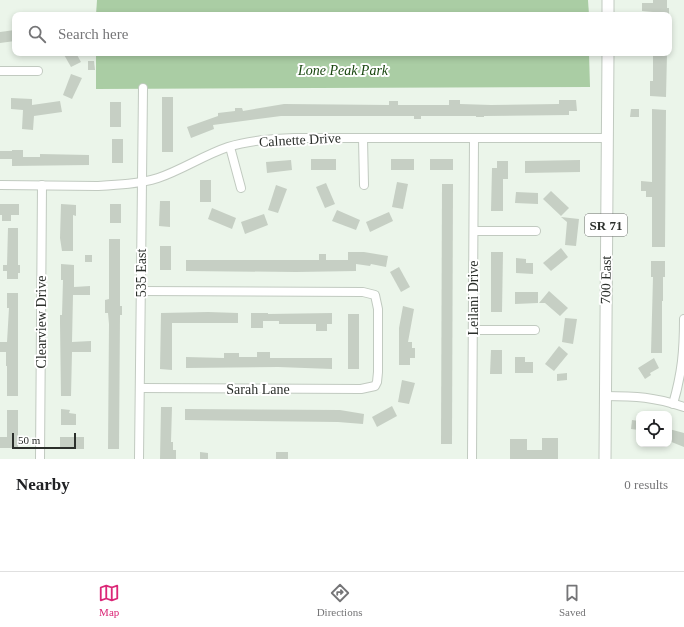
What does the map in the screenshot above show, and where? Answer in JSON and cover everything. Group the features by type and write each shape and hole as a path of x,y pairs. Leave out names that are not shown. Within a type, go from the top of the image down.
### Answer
{"main road":[{"path":"608,0 608,12"},
{"name":"700 East","path":"605,459 608,56"}],"street":[{"path":"0,71 38,71"},
{"name":"535 East","path":"139,459 141,388 143,88"},
{"name":"Calnette Drive","path":"0,185 112,185 142,181 158,178 230,147 267,140 295,138 607,138"},
{"path":"363,138 364,185"},
{"name":"Leilani Drive","path":"472,459 474,138"},
{"path":"230,147 241,188"},
{"name":"Clearview Drive","path":"40,459 42,185"},
{"path":"474,232 536,232"},
{"name":"Sarah Lane","path":"141,291 363,292 375,295 378,309 378,377 375,386 361,389 141,388"},
{"path":"673,404 678,386 683,356 684,319"},
{"path":"473,330 535,330"},
{"path":"605,396 645,397 684,407"}],"green space":[{"path":"97,0 588,0 589,12 96,12"},
{"name":"Lone Peak Park","path":"96,56 589,56 590,87 96,89"}],"building":[{"path":"653,0 667,0 667,8 669,8 669,12 642,11 642,3 653,3"},
{"path":"12,30 12,41 0,43 0,32"},
{"path":"65,56 78,56 81,62 71,67"},
{"path":"653,56 667,56 666,97 650,96 650,81 653,81"},
{"path":"88,61 94,61 95,70 88,70"},
{"path":"71,74 82,78 72,99 63,95"},
{"path":"162,97 173,97 173,152 162,152"},
{"path":"11,98 32,99 32,105 60,101 62,112 34,116 33,130 22,129 23,110 11,109"},
{"path":"449,100 460,100 460,104 491,105 559,104 559,100 576,100 577,111 569,111 569,115 484,117 421,116 421,119 414,119 414,116 281,116 213,125 214,129 191,138 187,127 218,116 218,113 235,111 235,108 242,108 243,111 284,104 389,105 389,101 398,101 398,105 449,105"},
{"path":"110,102 121,102 121,127 110,127"},
{"path":"631,109 639,109 639,117 630,117"},
{"path":"652,109 666,110 665,247 652,247 652,197 646,197 646,191 641,191 641,181 652,182"},
{"path":"112,139 123,139 123,163 112,163"},
{"path":"23,150 23,157 40,157 40,154 89,155 89,165 12,166 12,159 0,159 0,151"},
{"path":"311,159 336,159 336,170 311,170"},
{"path":"391,159 414,159 414,170 391,170"},
{"path":"430,159 453,159 453,170 430,170"},
{"path":"291,160 292,170 267,173 266,162"},
{"path":"580,160 580,172 525,173 525,161"},
{"path":"497,161 508,161 508,179 503,179 503,211 491,211 492,168 497,168"},
{"path":"200,180 211,180 211,202 200,202"},
{"path":"397,182 408,184 403,209 392,207"},
{"path":"326,183 335,204 325,208 316,187"},
{"path":"442,184 453,184 452,444 441,444"},
{"path":"276,185 287,189 278,213 268,210"},
{"path":"551,191 569,208 561,216 543,199"},
{"path":"516,192 538,193 538,204 515,203"},
{"path":"160,201 170,201 170,227 159,226"},
{"path":"0,204 19,204 19,215 11,215 11,221 2,221 2,215 0,215"},
{"path":"61,204 76,205 76,216 73,215 73,251 62,251 60,238"},
{"path":"110,204 121,204 121,223 110,223"},
{"path":"212,208 236,218 232,229 208,219"},
{"path":"337,210 360,220 356,230 332,221"},
{"path":"389,212 393,221 370,232 366,222"},
{"path":"264,214 268,225 245,234 241,222"},
{"path":"561,217 579,219 576,246 565,245 567,222"},
{"path":"8,228 18,228 18,265 20,265 20,273 18,273 18,279 7,279 7,271 3,271 3,265 7,265"},
{"path":"109,239 120,239 120,306 122,306 122,315 120,315 119,449 108,449 109,324 108,313 105,313 105,300 109,299"},
{"path":"160,246 171,246 171,270 160,270"},
{"path":"561,248 568,257 551,271 543,263"},
{"path":"348,252 364,252 388,256 386,267 371,264 370,266 356,264 356,271 186,271 186,260 319,260 319,254 326,254 326,260 348,260"},
{"path":"491,252 503,252 502,312 491,312"},
{"path":"85,255 92,255 92,262 85,262"},
{"path":"516,258 526,259 526,263 533,263 533,274 516,273"},
{"path":"651,261 665,261 662,301 662,353 651,353 653,277 651,277"},
{"path":"61,264 74,265 74,287 90,286 90,295 73,295 72,342 91,341 91,352 72,352 71,396 61,396 60,315 62,315 63,280 61,280"},
{"path":"399,267 410,287 401,292 390,272"},
{"path":"549,291 568,308 560,316 545,303 539,303"},
{"path":"515,292 538,292 538,303 515,304"},
{"path":"7,293 18,293 18,396 7,396 6,352 0,352 0,342 7,342 9,308 7,308"},
{"path":"403,306 414,309 408,342 412,342 412,348 415,348 415,358 410,358 410,365 399,365 399,328"},
{"path":"161,313 238,313 238,323 172,323 172,370 160,369"},
{"path":"251,313 332,313 332,324 327,324 327,331 316,331 316,324 279,324 279,321 263,321 263,328 251,328"},
{"path":"348,314 359,314 359,369 348,369"},
{"path":"565,318 577,319 573,344 562,342"},
{"path":"559,346 568,354 554,371 545,364"},
{"path":"491,350 502,350 502,374 490,374"},
{"path":"257,352 270,352 270,358 332,358 332,369 278,367 186,368 186,357 224,358 224,353 239,353 239,357 257,357"},
{"path":"515,357 525,357 525,362 533,362 533,373 515,373"},
{"path":"654,358 659,368 650,373 651,375 645,379 638,368"},
{"path":"567,373 567,380 557,381 557,374"},
{"path":"402,380 415,383 409,404 398,402"},
{"path":"392,406 397,416 377,427 372,417"},
{"path":"161,407 172,407 171,442 173,442 173,450 176,450 176,459 160,459"},
{"path":"61,409 70,410 69,413 76,414 76,425 61,425"},
{"path":"185,409 340,410 364,414 363,424 338,422 185,420"},
{"path":"7,410 18,410 18,448 0,448 0,437 7,437"},
{"path":"632,420 636,421 636,430 631,429"},
{"path":"672,430 684,433 684,447 672,442"},
{"path":"60,437 84,437 84,449 60,449"},
{"path":"542,438 558,438 558,459 510,459 510,439 527,439 527,450 542,450"},
{"path":"200,452 208,453 208,459 200,459"},
{"path":"276,452 288,452 288,459 276,459"}]}
